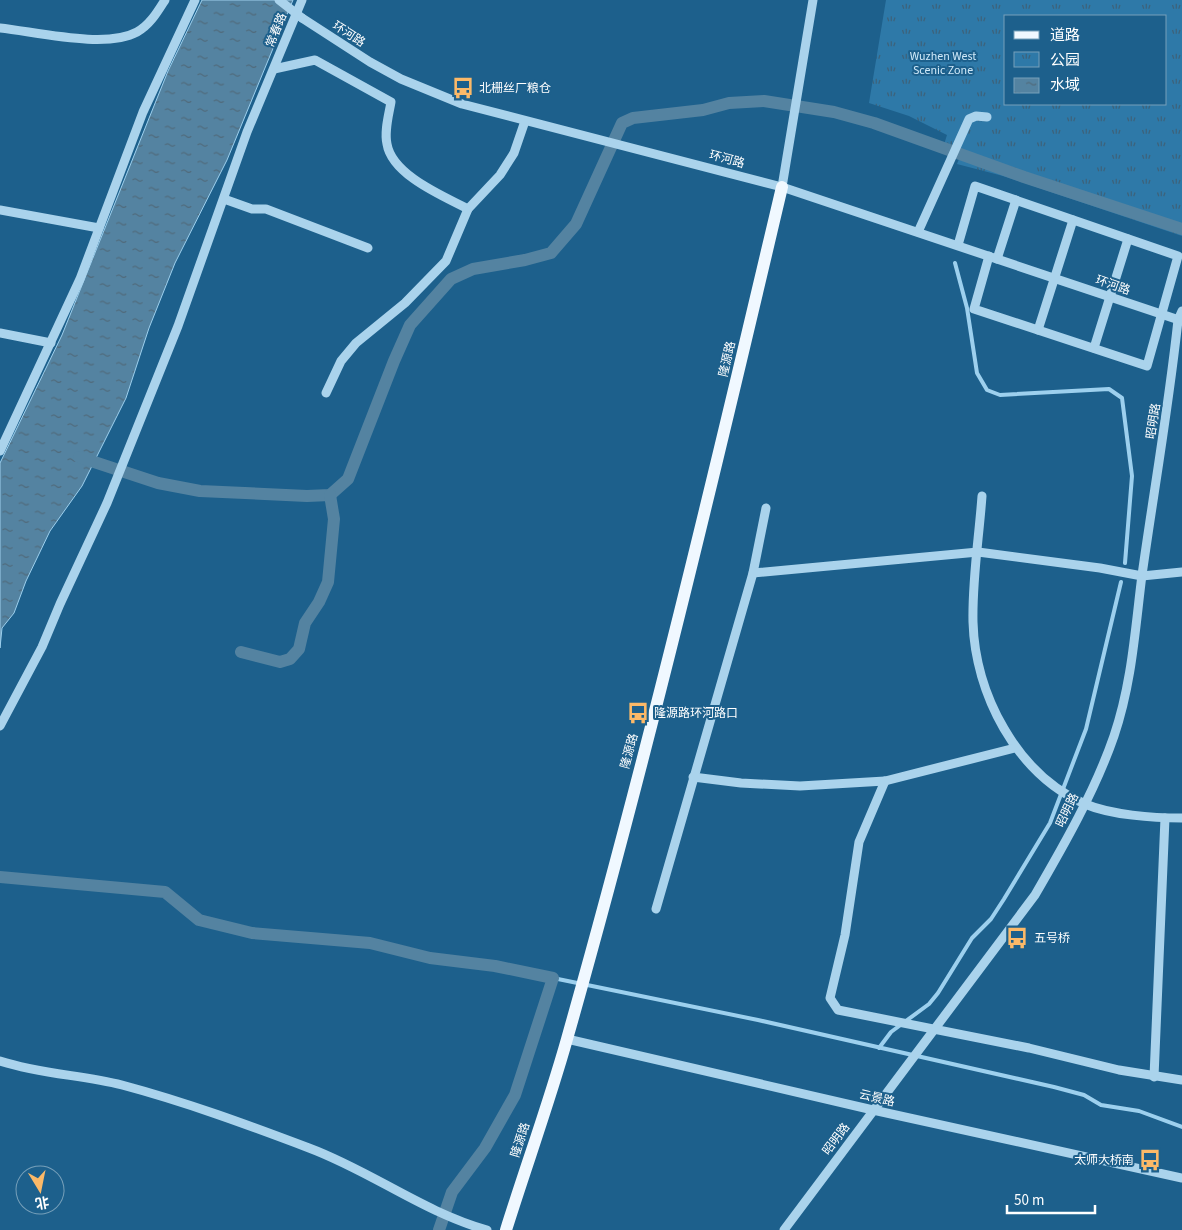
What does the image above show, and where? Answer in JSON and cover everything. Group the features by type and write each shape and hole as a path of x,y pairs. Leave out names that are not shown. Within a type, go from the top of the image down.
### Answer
{"main road":[{"name":"隆源路","path":"506,1230 567,1039 694,561 782,187"}],"street":[{"path":"0,28 87,38 118,39 139,31 157,14 165,0"},
{"path":"0,450 51,343 99,228 144,112 195,0"},
{"name":"环河路","path":"279,0 302,18 362,58 401,78 462,104 782,187 1180,321"},
{"name":"常春路","path":"0,726 42,647 122,465 178,326 247,132 302,0"},
{"path":"782,187 813,0"},
{"path":"274,69 315,60 391,102 386,144 396,163 419,184 468,209"},
{"path":"918,232 969,119 976,116 987,117"},
{"path":"326,393 340,360 356,343 405,303 446,261 468,209 500,175 514,153 525,121"},
{"path":"958,245 975,186 1128,238 1178,256 1146,366 974,309 1016,200"},
{"path":"224,199 252,209 266,209 368,248"},
{"path":"0,210 99,228"},
{"path":"1038,330 1073,220"},
{"path":"1094,348 1128,238"},
{"name":"昭明路","path":"784,1230 1035,896 1084,803 1113,736 1127,691 1142,576 1182,311"},
{"path":"0,333 51,343"},
{"path":"982,496 973,622 979,665 991,706 1015,748 1047,780 1084,803 1107,810 1165,818 1182,818"},
{"path":"656,909 753,573 766,508"},
{"path":"753,573 978,552 1100,568 1142,576 1182,572"},
{"path":"693,777 741,784 800,786 885,781 1015,748"},
{"path":"885,781 859,842 845,935 830,998 838,1010 936,1029 1154,1077 1182,1080"},
{"path":"1154,1077 1165,818"},
{"name":"云景路","path":"567,1039 873,1110 1182,1178"},
{"path":"0,1062 28,1070 120,1085 223,1117 311,1148 360,1170 427,1208 487,1230"}],"green space":[{"name":"Wuzhen West Scenic Zone","path":"886,0 1182,0 1182,236 1003,176 957,164 959,159 942,151 947,135 909,116 869,103"}],"water":[{"path":"202,0 293,0 227,160 175,263 149,328 126,398 82,486 50,531 26,581 14,613 2,628 0,648 0,463 62,335 168,71"}],"waterway":[{"path":"79,457 158,483 200,491 307,496 330,495 348,479 410,325 451,279 473,269 525,260 551,253 576,224 622,123 633,118 703,110 729,103 764,101 834,112 874,123 1024,177 1182,229"},
{"path":"955,263 967,308 977,373 987,390 1000,395 1109,389 1122,398 1132,476 1125,563"},
{"path":"241,652 280,662 290,659 299,649 305,623 319,602 328,582 334,519 330,495"},
{"path":"879,1048 891,1032 929,1004 938,993 972,938 991,919 1050,823 1086,729 1121,582"},
{"path":"0,877 165,892 199,920 252,933 370,943 430,958 495,966 553,978 515,1095 485,1148 452,1192 439,1230"},
{"path":"553,978 758,1020 1054,1087 1084,1095 1101,1105 1139,1111 1182,1127"}],"place":[{"name":"北栅丝厂粮仓","path":"463,88"},
{"name":"隆源路环河路口","path":"638,713"},
{"name":"五号桥","path":"1017,938"},
{"name":"太师大桥南","path":"1150,1160"}]}
